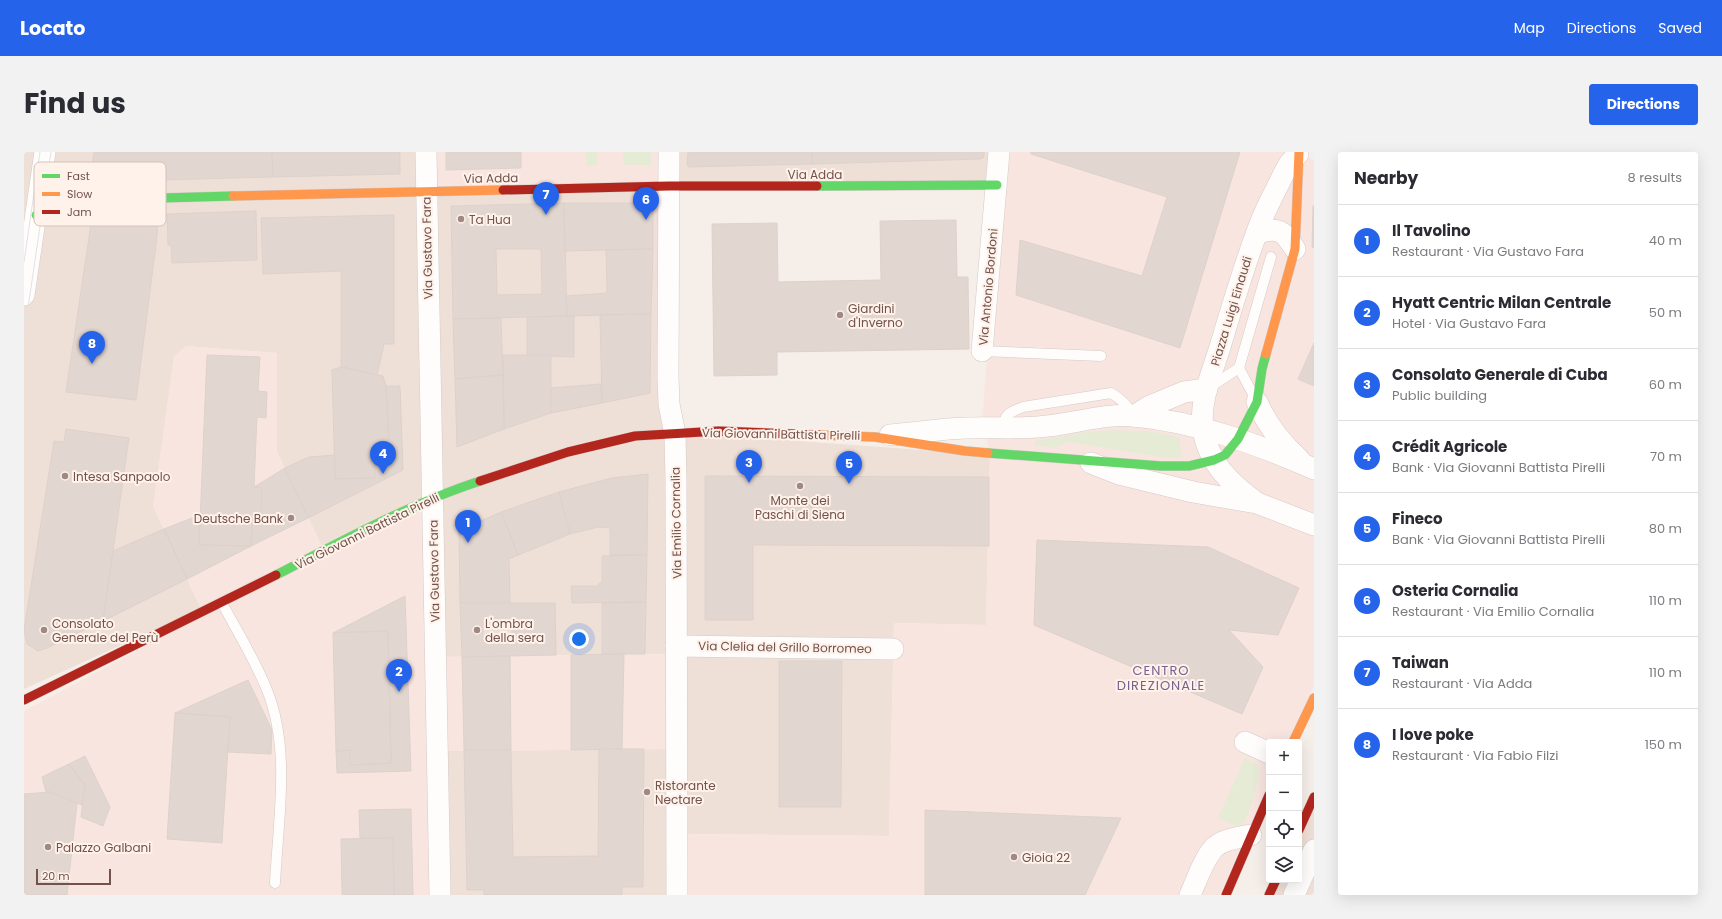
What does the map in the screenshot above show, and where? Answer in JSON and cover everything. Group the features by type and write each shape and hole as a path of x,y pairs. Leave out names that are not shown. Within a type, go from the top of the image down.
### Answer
{"street":[{"path":"44,162 45,152"},
{"name":"Via Gustavo Fara","path":"426,152 440,895"},
{"name":"Via Emilio Cornalia","path":"669,152 668,377 670,404 675,434 678,895"},
{"name":"Via Antonio Bordoni","path":"982,351 999,152"},
{"name":"Piazza Luigi Einaudi","path":"1203,429 1202,412 1206,389 1244,267 1257,233 1284,173 1298,153"},
{"name":"Piazza Luigi Einaudi","path":"1238,439 1256,402 1262,370 1295,249 1298,228 1300,163 1298,153"},
{"name":"Via Adda","path":"166,197 669,186 996,186"},
{"path":"24,295 28,240 34,221"},
{"path":"1257,233 1276,230 1285,234 1295,249"},
{"name":"Piazza Luigi Einaudi","path":"1134,416 1148,407 1184,392 1206,389"},
{"name":"Piazza Luigi Einaudi","path":"1256,402 1273,432 1285,446 1310,467"},
{"name":"Via Giovanni Battista Pirelli","path":"24,700 222,603 398,513 458,488 568,452 635,436 735,431 875,436 966,428 1003,429 1040,427 1114,417 1134,416 1203,429 1238,439 1310,467"},
{"path":"1003,429 1004,453"},
{"name":"Via Giovanni Battista Pirelli","path":"1203,429 1214,460 1223,475 1257,503"},
{"name":"Via Giovanni Battista Pirelli","path":"875,436 965,451 1161,466 1189,466 1214,460 1225,455 1238,439"},
{"name":"Via Giovanni Battista Pirelli","path":"1085,461 1126,476 1192,492 1257,503 1314,525"},
{"name":"Via Clelia del Grillo Borromeo","path":"676,646 893,649"},
{"path":"1294,739 1314,698"},
{"path":"1245,742 1266,751"},
{"path":"1226,895 1266,802"},
{"path":"1190,895 1211,852 1217,845 1251,835"},
{"path":"1294,895 1314,850"},
{"path":"1269,895 1275,883"}],"lane":[{"name":"Piazza Luigi Einaudi","path":"1206,389 1239,368 1271,257"},
{"name":"Via Antonio Bordoni","path":"982,351 1101,356"},
{"name":"Piazza Luigi Einaudi","path":"1239,368 1256,402"},
{"path":"222,603 267,690 278,730 281,776 275,883"}],"shaded area":[{"path":"24,152 996,152 994,182 667,183 674,654 437,657 324,551 277,452 277,353 186,346 153,506 201,609 24,689"},
{"path":"428,152 666,152 666,183 428,189"},
{"path":"1005,152 1293,152 1314,160 1314,686 1288,739 1266,739 1266,789 1220,895 679,895 679,834 889,836 894,623 986,625 990,455 982,419"},
{"path":"186,346 277,353 277,452 324,551 429,506 436,895 24,895 24,711 204,615 153,506 174,356"},
{"path":"675,432 990,455 986,625 894,623 889,836 679,834"},
{"path":"674,654 674,749 439,751 437,657"},
{"path":"674,749 673,895 442,895 439,751"},
{"path":"1314,804 1314,895 1269,895 1275,883 1302,883 1302,828"}],"green space":[{"path":"585,152 598,152 597,165 587,166"},
{"path":"623,152 651,152 651,165 624,165"},
{"path":"1114,430 1147,431 1179,437 1182,458 1161,457 1068,442 1054,448 1035,445 1034,441 1086,432"},
{"path":"1245,758 1258,765 1259,769 1254,796 1245,821 1239,825 1230,824 1218,818"}],"building":[{"path":"94,152 272,152 273,177 166,180 166,162 92,162"},
{"path":"272,152 400,152 400,174 273,177"},
{"path":"446,152 521,152 521,168 446,170"},
{"path":"688,152 812,152 812,164 689,167 687,165"},
{"path":"812,152 984,152 984,157 981,159 812,164"},
{"path":"1031,152 1240,152 1180,348 1016,295 1020,240 1142,276 1167,197 1031,154"},
{"path":"564,203 567,316 453,319 451,206","holes":["496,249 541,249 542,294 497,295"]},
{"path":"564,203 653,203 653,249 565,251"},
{"path":"1314,206 1314,248 1312,247"},
{"path":"256,211 257,260 172,263 171,245 168,245 167,214"},
{"path":"394,215 394,344 384,344 377,375 341,367 341,271 263,274 261,218"},
{"name":"Giardini d'Inverno","path":"956,220 957,277 968,277 969,349 777,352 777,375 714,376 712,224 777,223 778,282 881,280 880,221"},
{"path":"91,226 158,226 136,400 66,392"},
{"path":"653,249 651,314 567,316 566,296 607,293 606,250"},
{"path":"651,314 650,393 602,403 600,315"},
{"path":"574,316 574,357 527,355 527,317"},
{"path":"501,318 503,375 455,379 453,319"},
{"path":"1314,343 1314,386 1298,379"},
{"path":"207,355 260,357 258,391 267,392 266,418 257,417 254,487 262,488 261,515 253,514 251,546 199,545"},
{"path":"503,355 551,355 551,413 504,429"},
{"path":"341,367 383,376 386,386 390,463 375,462 375,478 335,479 332,370"},
{"path":"503,375 504,429 457,447 455,379"},
{"path":"601,384 602,403 551,413 551,388"},
{"path":"386,386 400,386 403,470 308,518 285,468 309,457 335,455 335,479 375,478 375,462 390,463"},
{"path":"66,429 129,438 103,621 38,651 27,644 24,630 54,441 64,442"},
{"path":"285,468 308,518 251,546 253,514 261,515 262,488 254,487"},
{"path":"648,474 647,555 610,555 610,528 598,527 570,534 559,492 612,478"},
{"path":"705,476 989,477 989,546 753,545 753,620 705,620"},
{"path":"559,492 570,534 518,555 501,512"},
{"path":"501,512 518,555 509,559 510,603 460,603 459,531"},
{"path":"200,515 199,545 251,546 187,579 164,529"},
{"path":"164,529 187,579 103,621 113,551"},
{"path":"1037,540 1208,547 1299,588 1278,635 1229,630 1263,667 1242,714 1034,625"},
{"path":"647,555 646,602 572,603 571,586 597,586 602,581 602,556"},
{"path":"405,596 411,771 337,773 336,751 350,750 350,765 391,763 388,631 333,633"},
{"path":"646,602 645,654 602,654 602,603"},
{"path":"460,603 555,603 556,655 462,657","holes":["487,620 506,621 512,626 512,637 508,643 488,643 483,637 483,625"]},
{"path":"388,631 391,763 350,765 350,750 336,751 333,633"},
{"path":"624,654 622,749 571,750 571,655"},
{"path":"510,656 511,750 464,750 462,657"},
{"path":"779,661 842,661 841,807 779,807"},
{"path":"248,680 272,730 271,754 228,752 230,717 175,713"},
{"path":"175,713 230,717 222,843 167,839"},
{"path":"599,749 644,749 643,887 622,887 622,895 484,895 484,890 467,890 464,750 511,750 513,857 598,856"},
{"path":"85,756 110,807 103,826 81,817 85,785 69,764"},
{"path":"69,764 85,785 82,805 50,792 46,792 42,777"},
{"name":"Palazzo Galbani","path":"50,792 77,803 67,895 24,895 24,794"},
{"path":"411,809 413,895 394,895 393,838 360,838 359,810"},
{"name":"Gioia 22","path":"925,810 1121,818 1085,895 925,895"},
{"path":"393,838 394,895 342,895 341,839"}],"tram line":[{"path":"39,162 40,152"},
{"path":"50,162 51,152"},
{"path":"24,262 34,193"},
{"path":"24,335 40,226"}],"traffic: fast":[{"path":"817,186 997,185"},
{"path":"166,198 233,196"},
{"path":"988,453 1161,466 1189,466 1214,460 1225,455 1238,439 1257,402 1266,354"},
{"path":"276,575 351,536 402,512 454,490 480,481"}],"traffic: slow":[{"path":"1266,354 1295,249 1299,152"},
{"path":"233,196 503,190"},
{"path":"819,435 875,437 965,451 988,453"},
{"path":"1294,739 1314,698"}],"traffic: jam":[{"path":"503,190 669,186 817,186"},
{"path":"480,481 568,452 635,436 719,431 819,435"},
{"path":"24,700 276,575"},
{"path":"1302,823 1314,797"},
{"path":"1226,895 1266,802"},
{"path":"1269,895 1275,883"}],"place":[{"name":"Taiwan","path":"546,215"},
{"name":"Ta Hua","path":"461,219"},
{"name":"Osteria Cornalia","path":"646,220"},
{"name":"Giardini d'Inverno","path":"840,315"},
{"name":"I love poke","path":"92,364"},
{"name":"Crédit Agricole","path":"383,474"},
{"name":"Intesa Sanpaolo","path":"65,476"},
{"name":"Consolato Generale di Cuba","path":"749,483"},
{"name":"Fineco","path":"849,484"},
{"name":"Monte dei Paschi di Siena","path":"800,486"},
{"name":"Deutsche Bank","path":"291,518"},
{"name":"Il Tavolino","path":"468,543"},
{"name":"Consolato Generale del Perù","path":"44,630"},
{"name":"L'ombra della sera","path":"477,630"},
{"name":"Hyatt Centric Milan Centrale","path":"399,692"},
{"name":"Ristorante Nectare","path":"647,792"},
{"name":"Palazzo Galbani","path":"48,847"},
{"name":"Gioia 22","path":"1014,857"}],"district":[{"name":"CENTRO DIREZIONALE","path":"1161,678"}]}
